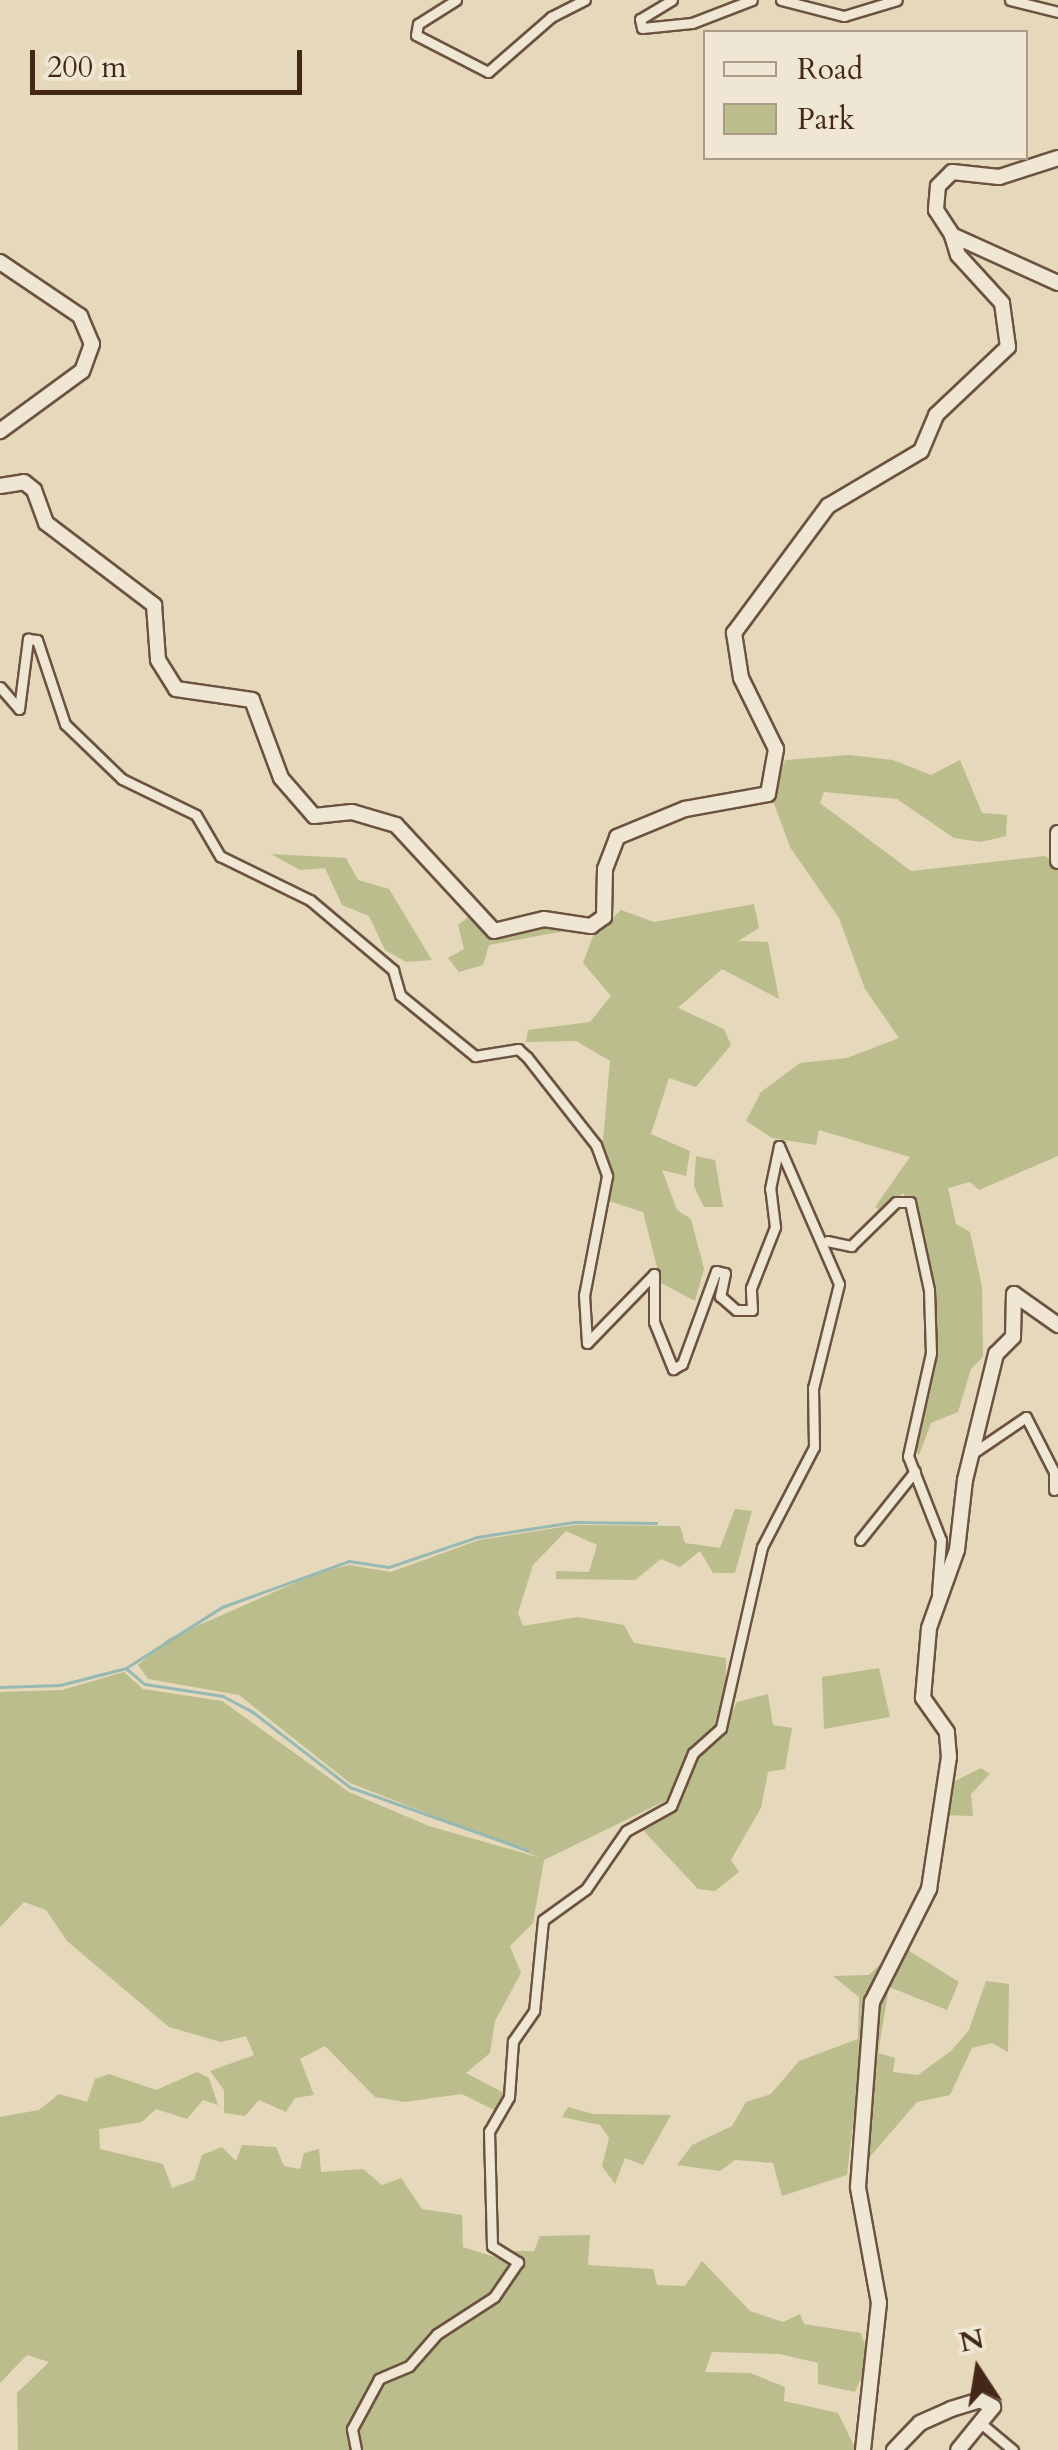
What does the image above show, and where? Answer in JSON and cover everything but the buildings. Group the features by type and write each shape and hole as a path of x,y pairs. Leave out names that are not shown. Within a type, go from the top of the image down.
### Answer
{"street":[{"path":"456,0 418,24 416,35 488,72 551,16 585,0"},
{"path":"672,0 640,19 642,28 692,23 752,0"},
{"path":"781,0 844,16 897,0"},
{"path":"1010,0 1058,12"},
{"path":"0,486 24,482 34,490 46,523 154,605 158,660 176,690 252,700 280,778 314,816 352,812 396,825 494,930 544,919 591,926 604,916 605,869 617,837 685,809 768,794 776,749 741,678 734,633 828,506 921,452 936,415 1008,347 1002,303 958,255 952,235 936,210 938,186 952,172 999,177 1058,158"},
{"path":"952,235 1058,283"},
{"path":"0,262 80,316 92,344 82,371 0,431"},
{"path":"0,687 19,709 28,639 37,640 65,724 122,779 196,815 220,856 310,900 393,970 400,995 475,1056 518,1049 527,1057 596,1145 606,1176 584,1295 586,1343 654,1274 653,1314 672,1369 682,1364 716,1271 724,1273 720,1296 736,1310 752,1310 751,1288 775,1227 775,1147 791,1163 827,1241 839,1284 813,1388 818,1431 762,1547 721,1728 694,1752 671,1806 626,1832 607,1866 539,1932 534,2012 513,2041 509,2097 489,2131 492,2246 518,2262 494,2297 437,2334 408,2366 379,2379 352,2429 356,2450"},
{"path":"1058,833 1058,861"},
{"path":"827,1241 851,1246 896,1202 910,1202 931,1311 931,1353 909,1442 941,1540 936,1611 923,1698 946,1732 949,1757 935,1864 872,2002 858,2188 879,2303 863,2450"},
{"path":"936,1611 957,1550 973,1453 996,1354 1013,1337 1014,1294 1058,1325"},
{"path":"973,1453 1026,1416 1054,1472 1054,1490"},
{"path":"860,1540 916,1471"},
{"path":"894,2450 920,2423 980,2400 994,2406 958,2450"},
{"path":"982,2425 1013,2450"}],"green space":[{"path":"849,755 893,760 931,775 960,760 982,813 1007,815 1006,836 981,842 954,838 897,799 824,792 820,803 911,871 1045,856 1058,866 1058,1156 979,1190 970,1182 948,1188 956,1224 970,1232 982,1286 983,1357 971,1369 958,1412 931,1423 919,1455 912,1447 936,1354 936,1308 920,1218 903,1193 882,1212 875,1207 910,1157 819,1130 816,1145 772,1138 746,1121 761,1092 800,1063 847,1058 899,1038 865,989 839,918 790,847 772,798 785,760"},
{"path":"271,854 346,858 358,880 389,889 432,960 406,962 385,950 369,916 342,905 325,868 300,870"},
{"path":"754,904 759,928 738,941 768,942 779,999 722,969 678,1008 724,1029 731,1045 696,1087 669,1078 651,1134 690,1151 686,1176 662,1170 677,1210 691,1219 704,1269 695,1301 661,1283 643,1212 609,1201 603,1141 610,1061 576,1041 526,1042 528,1030 590,1022 611,996 583,963 593,936 621,910 654,922"},
{"path":"472,914 490,933 507,936 549,921 586,927 489,945 483,965 459,972 448,958 464,949 458,925"},
{"path":"696,1156 715,1160 723,1207 704,1207 694,1186"},
{"path":"735,1509 752,1511 735,1573 713,1573 700,1551 680,1567 661,1559 635,1580 556,1579 556,1571 589,1572 597,1545 566,1531 533,1565 518,1613 523,1626 578,1617 624,1625 634,1643 726,1658 726,1695 717,1723 684,1759 669,1799 544,1860 533,1923 510,1946 521,1973 495,2021 490,2053 466,2073 504,2093 496,2111 462,2094 405,2102 375,2097 325,2046 300,2059 314,2095 295,2098 286,2112 259,2100 245,2116 224,2113 224,2090 210,2071 254,2055 246,2036 221,2042 169,2027 67,1941 46,1910 24,1902 0,1927 0,1692 62,1690 124,1672 143,1689 222,1701 349,1792 429,1826 541,1858 350,1783 239,1695 148,1679 138,1665 168,1639 317,1573 349,1565 391,1572 479,1540 575,1525 680,1526 685,1543 720,1548"},
{"path":"879,1668 890,1717 824,1729 822,1677"},
{"path":"768,1694 773,1725 792,1728 785,1769 768,1772 761,1808 731,1860 739,1872 715,1891 698,1889 640,1827 672,1809 695,1756 723,1731 737,1702"},
{"path":"981,1768 990,1774 971,1794 973,1816 945,1815 951,1783"},
{"path":"906,1949 959,1982 947,2010 889,1987 878,2053 895,2058 893,2072 918,2075 951,2051 969,2030 986,1981 1009,1984 1008,2052 992,2043 972,2048 950,2095 917,2102 862,2166 876,2006"},
{"path":"880,1964 868,1998 847,2175 782,2196 773,2163 735,2160 720,2171 677,2165 692,2145 732,2126 746,2102 771,2094 799,2061 858,2039 859,1997 833,1976 869,1975"},
{"path":"197,2072 209,2078 218,2105 203,2100 187,2119 156,2109 142,2122 99,2129 100,2149 163,2164 172,2188 194,2180 202,2155 222,2147 236,2161 242,2145 276,2147 284,2166 300,2169 304,2153 319,2149 321,2172 363,2169 382,2185 401,2178 422,2209 462,2215 463,2247 514,2263 493,2295 417,2357 378,2376 348,2428 353,2450 18,2450 17,2393 49,2362 27,2355 0,2383 0,2117 39,2110 59,2094 87,2102 95,2079 109,2074 156,2090"},
{"path":"568,2107 593,2114 671,2115 643,2165 625,2158 615,2184 602,2166 609,2138 600,2125 562,2117"},
{"path":"590,2235 588,2265 653,2269 657,2285 685,2286 702,2261 750,2311 783,2322 800,2314 804,2324 861,2333 870,2360 855,2392 818,2384 818,2363 780,2354 712,2352 705,2372 750,2373 785,2387 784,2401 838,2413 856,2450 361,2450 357,2433 383,2379 497,2300 521,2261 511,2251 534,2251 540,2236"}],"waterway":[{"path":"0,1687 60,1685 126,1668 222,1607 349,1561 389,1567 477,1537 574,1522 656,1523"},
{"path":"127,1669 145,1684 223,1696 253,1712 350,1787 527,1850"}]}
